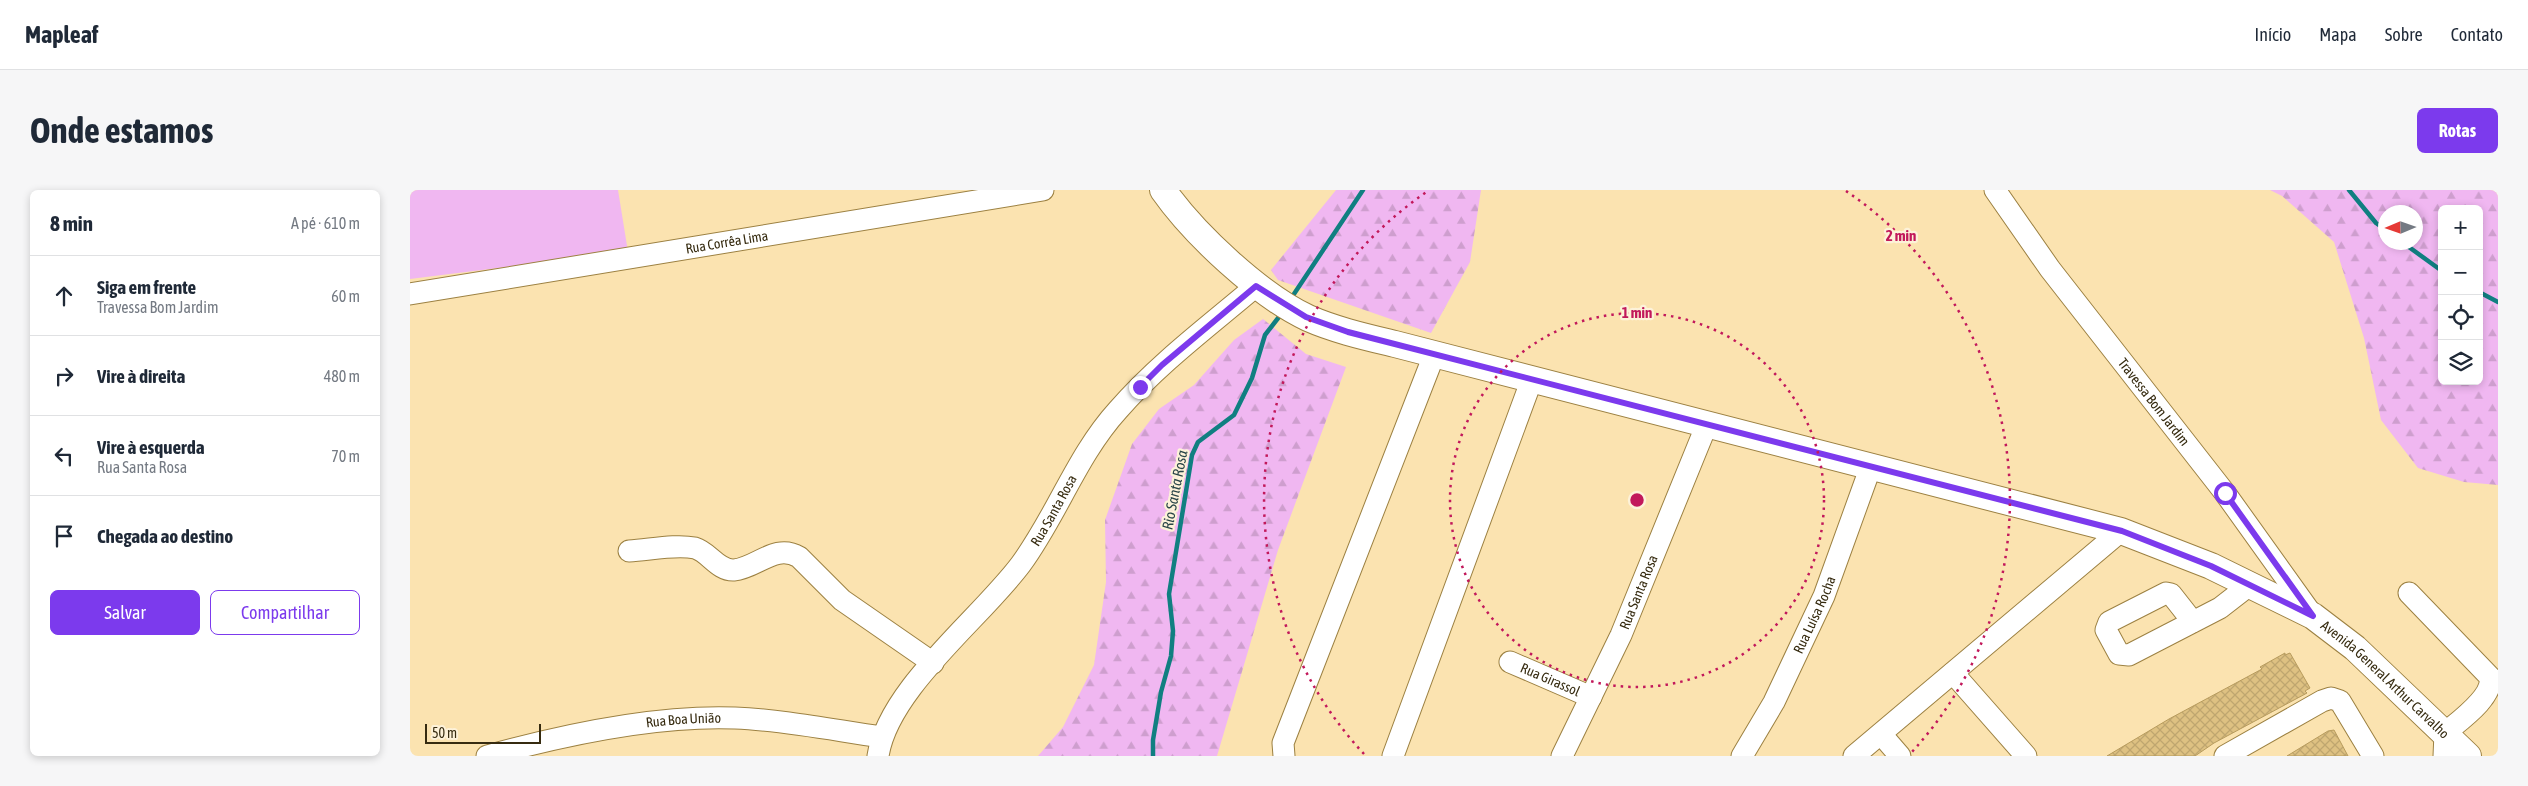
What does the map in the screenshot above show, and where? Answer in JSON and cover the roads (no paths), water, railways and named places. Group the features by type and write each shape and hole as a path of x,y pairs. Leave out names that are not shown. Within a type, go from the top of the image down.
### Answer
{"main road":[{"name":"Avenida General Arthur Carvalho","path":"1163,190 1205,237 1263,292 1306,317 1348,332 2122,531 2166,546 2251,584 2313,616 2355,648 2445,744 2468,756"}],"street":[{"name":"Rua Corrêa Lima","path":"410,294 1043,190"},
{"name":"Travessa Bom Jardim","path":"1994,190 2050,269 2225,493 2313,616"},
{"name":"Rua Santa Rosa","path":"880,746 904,698 1022,563 1041,534 1074,473 1117,411 1162,365 1263,292"},
{"path":"1284,756 1283,743 1434,354"},
{"path":"1393,756 1532,379"},
{"name":"Rua Santa Rosa","path":"1562,756 1621,635 1707,424"},
{"name":"Rua Luísa Rocha","path":"1742,756 1774,702 1824,596 1870,466"},
{"path":"1854,756 2122,531"},
{"path":"629,551 696,549 723,568 732,570 777,553 792,553 799,557 842,600 933,663"},
{"path":"2193,622 2220,608 2251,584"},
{"path":"2409,593 2490,677 2491,683 2485,696 2445,744"},
{"name":"Rua Girassol","path":"1510,662 1592,697"},
{"path":"1953,673 2026,756"},
{"path":"2225,756 2322,701 2331,698 2340,701 2372,756"},
{"name":"Rua Boa União","path":"487,756 585,733 705,718 770,721 880,746"},
{"path":"1881,734 1900,756"}],"waterway":[{"name":"Rio Santa Rosa","path":"1290,300 1363,190"},
{"path":"2349,190 2378,224"},
{"path":"2413,250 2438,268"},
{"path":"2483,294 2498,302"},
{"name":"Rio Santa Rosa","path":"1153,756 1153,740 1161,692 1171,656 1173,631 1169,594 1192,455 1198,442 1234,415 1252,378 1265,335 1282,313"}]}
